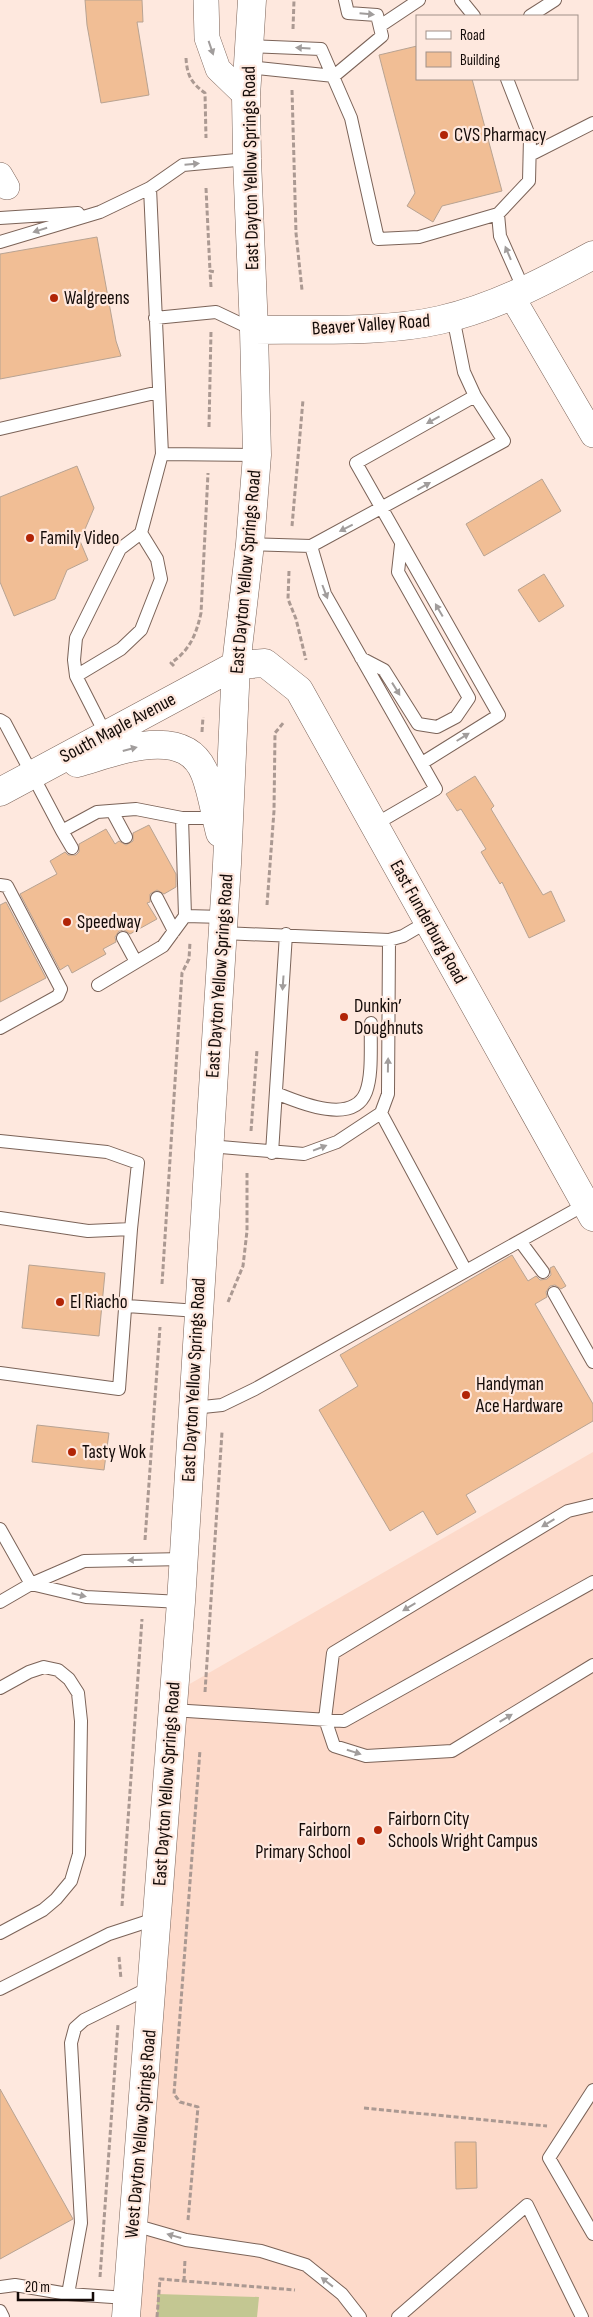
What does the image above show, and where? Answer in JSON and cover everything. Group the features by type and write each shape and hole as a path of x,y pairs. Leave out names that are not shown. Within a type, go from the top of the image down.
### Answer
{"main road":[{"name":"East Dayton Yellow Springs Road","path":"155,1952 184,1559 227,864 236,665 250,544 257,455 246,96 252,0"},
{"name":"Beaver Valley Road","path":"254,330 414,325 453,317 557,275 593,255"},
{"name":"East Funderburg Road","path":"236,665 265,663 299,690 589,1210"},
{"name":"South Maple Avenue","path":"0,792 236,665"},
{"path":"32,774 149,744 165,744 188,752 201,766 205,774 227,864"},
{"name":"West Dayton Yellow Springs Road","path":"127,2308 155,1952"}],"street":[{"path":"206,0 207,38 218,69 246,96"},
{"path":"517,292 593,435"}],"lane":[{"path":"345,0 348,13 377,15 381,31"},
{"path":"334,76 381,31 419,0"},
{"path":"461,0 473,15"},
{"path":"532,15 555,0"},
{"path":"249,57 321,49 351,118 378,239 419,237 498,214 528,181 530,138 507,80"},
{"path":"249,57 334,76"},
{"path":"530,155 593,123"},
{"path":"0,242 100,212 150,188 183,164 247,159"},
{"path":"106,735 76,676 74,660 76,638 120,549 141,533 162,454 150,188"},
{"path":"0,218 100,212"},
{"path":"498,214 500,236 517,292"},
{"path":"155,318 216,312 254,330"},
{"path":"250,544 311,546 381,510 504,441 475,396 464,372 453,317"},
{"path":"0,429 158,392"},
{"path":"422,763 499,715 356,463 475,396"},
{"path":"162,454 257,455"},
{"path":"76,676 121,649 141,630 162,579 156,559 141,533"},
{"path":"361,658 384,670 418,724 437,727 456,717 470,698 398,572 402,545"},
{"path":"311,546 325,594 436,789 374,825"},
{"path":"0,720 5,723 72,848"},
{"path":"62,831 97,812 136,809 182,818 216,818"},
{"path":"112,811 126,838"},
{"path":"98,985 163,946 185,916 182,818"},
{"path":"0,885 7,886 61,988 58,996 0,1028"},
{"path":"157,898 174,931"},
{"path":"185,916 223,925 286,934 389,940 403,936 428,922"},
{"path":"272,1153 286,934"},
{"path":"123,938 136,962"},
{"path":"209,1146 272,1153 304,1154 336,1142 381,1112 388,1094 389,940"},
{"path":"276,1093 310,1107 322,1109 350,1106 359,1102 366,1094 368,1083 371,1023"},
{"path":"381,1112 466,1271"},
{"path":"0,1140 108,1152 138,1163 119,1389 0,1373"},
{"path":"192,1408 222,1405 255,1389 520,1241 589,1210"},
{"path":"0,1218 88,1231 131,1229"},
{"path":"520,1241 543,1272"},
{"path":"554,1293 593,1362"},
{"path":"127,1306 198,1311"},
{"path":"593,1505 568,1511 332,1653 325,1719 334,1746 366,1756 452,1751 593,1665"},
{"path":"0,1529 31,1584 86,1597 181,1602"},
{"path":"0,1602 31,1584 84,1561 184,1559"},
{"path":"172,1710 344,1721 593,1582"},
{"path":"0,1688 30,1672 44,1667 58,1670 69,1679 78,1694 81,1721 79,1854 71,1881 56,1899 43,1910 0,1933"},
{"path":"0,1989 109,1934 158,1918"},
{"path":"68,2294 81,2223 71,2043 75,2028 84,2020 153,1987"},
{"path":"593,2090 550,2158 593,2234"},
{"path":"398,2317 527,2205 582,2317"},
{"path":"134,2225 186,2240 261,2251 306,2265 342,2294 360,2317"},
{"path":"0,2287 15,2285 68,2294 127,2308"},
{"path":"0,2311 4,2317"}],"path":[{"path":"294,0 294,35"},
{"path":"292,87 296,233 302,290"},
{"path":"206,188 211,287"},
{"path":"210,271 215,272"},
{"path":"209,427 211,331"},
{"path":"292,534 303,400"},
{"path":"174,666 172,663 191,645 197,633 201,613 208,471"},
{"path":"289,571 288,599 296,619 305,660 312,667"},
{"path":"199,710 203,718 210,719"},
{"path":"267,905 274,811 275,733 284,722"},
{"path":"162,1284 182,973 189,959 190,936"},
{"path":"228,1308 229,1299 243,1266 247,1231 247,1173"},
{"path":"145,1546 160,1327"},
{"path":"205,1692 222,1432"},
{"path":"122,1906 140,1626 143,1616"},
{"path":"184,2281 198,2106 180,2102 174,2094 200,1750"},
{"path":"119,1956 121,1979"},
{"path":"100,2277 118,2016"},
{"path":"364,2108 555,2127"},
{"path":"157,2317 160,2279 295,2290"}],"shaded area":[{"name":"Fairborn City Schools Wright Campus","path":"593,1452 593,2317 126,2317 174,1693"}],"green space":[{"path":"157,2294 259,2297 257,2317 157,2317"}],"building":[{"path":"85,0 142,0 143,22 137,22 149,95 101,103 87,25"},
{"name":"CVS Pharmacy","path":"416,46 416,80 472,80 502,191 442,206 433,222 407,206 415,193 379,55"},
{"name":"Walgreens","path":"97,237 116,341 121,356 0,379 0,254"},
{"path":"77,466 94,508 80,541 88,560 67,570 55,599 14,616 0,582 0,497"},
{"path":"542,479 561,511 484,556 466,524"},
{"path":"544,574 564,606 539,622 518,590"},
{"path":"475,776 494,806 491,809 543,895 551,891 565,921 529,938 502,882 500,884 481,852 486,849 461,809 457,811 446,794"},
{"name":"Speedway","path":"149,825 176,874 176,887 164,894 157,890 150,894 150,902 147,903 157,919 130,934 124,930 119,931 115,937 116,942 103,949 106,954 72,973 68,965 60,970 20,894 57,874 50,861 65,852 68,855 76,855 79,852 79,844 106,829 115,844 119,841 126,845 133,841 133,833"},
{"path":"6,902 46,978 0,1002 0,905"},
{"name":"Handyman Ace Hardware","path":"512,1255 528,1281 536,1276 540,1280 547,1279 551,1275 550,1268 554,1266 566,1286 561,1289 555,1285 550,1286 546,1292 547,1297 535,1304 593,1404 593,1421 466,1495 476,1512 437,1535 423,1511 390,1531 319,1410 358,1386 340,1355"},
{"path":"29,1265 105,1273 99,1336 22,1328"},
{"path":"37,1425 109,1433 104,1470 32,1462"},
{"path":"0,2089 73,2219 0,2259"},
{"path":"455,2142 476,2142 477,2188 456,2189"}],"place":[{"name":"CVS Pharmacy","path":"444,135"},
{"name":"Walgreens","path":"54,298"},
{"name":"Family Video","path":"30,538"},
{"name":"Speedway","path":"67,922"},
{"name":"Dunkin’ Doughnuts","path":"344,1017"},
{"name":"El Riacho","path":"60,1302"},
{"name":"Handyman Ace Hardware","path":"466,1395"},
{"name":"Tasty Wok","path":"72,1452"},
{"name":"Fairborn City Schools Wright Campus","path":"378,1830"},
{"name":"Fairborn Primary School","path":"361,1841"}]}
